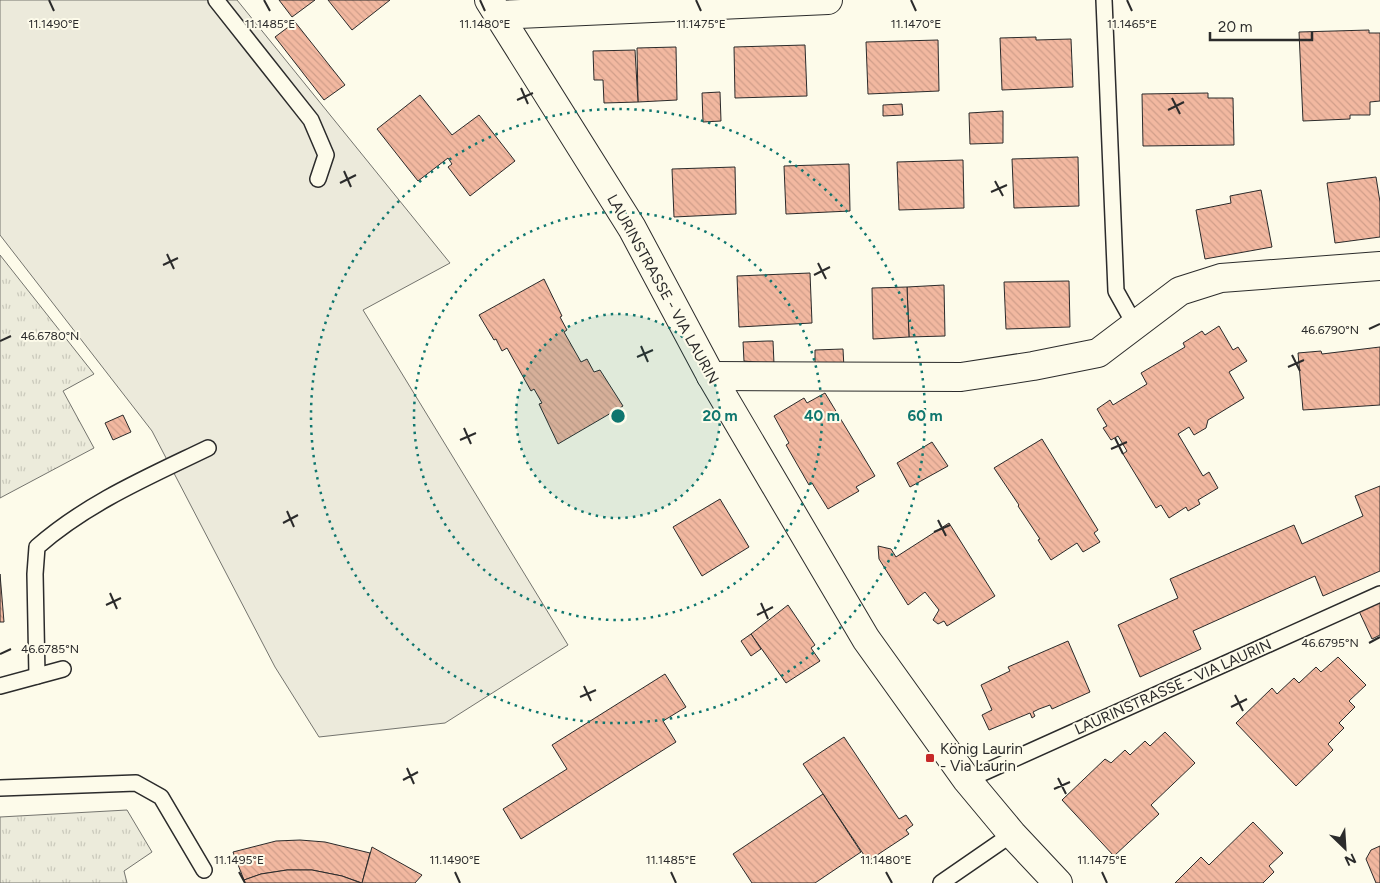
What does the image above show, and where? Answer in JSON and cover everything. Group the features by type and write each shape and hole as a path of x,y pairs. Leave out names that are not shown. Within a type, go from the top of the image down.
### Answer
{"street":[{"path":"494,7 828,0"},
{"name":"LAURINSTRASSE - VIA LAURIN","path":"494,7 632,228 710,376 866,639 966,780 1012,834 1058,883"},
{"path":"710,376 961,377 1098,353 1180,291 1221,278 1380,266"}],"lane":[{"path":"216,0 311,120 326,155 318,179"},
{"path":"1104,0 1116,291 1136,325"},
{"path":"37,676 35,574 37,547 64,524 134,484 208,448"},
{"name":"LAURINSTRASSE - VIA LAURIN","path":"966,780 1380,594"},
{"path":"0,686 63,669"},
{"path":"0,788 136,783 161,797 204,870"},
{"path":"941,883 1012,834"}],"green space":[{"path":"0,255 94,374 63,391 94,448 0,498"},
{"path":"127,810 152,852 124,871 127,883 0,883 0,817"}],"shaded area":[{"path":"0,0 237,0 450,263 363,310 568,645 445,723 319,737 275,667 152,431 0,235"}],"building":[{"path":"279,0 315,0 292,17"},
{"path":"328,0 390,0 352,30"},
{"path":"295,22 345,85 324,100 275,37"},
{"path":"1369,30 1369,33 1380,33 1380,101 1370,102 1370,115 1350,115 1350,119 1303,121 1299,32"},
{"path":"1036,37 1036,40 1071,39 1073,87 1002,90 1000,38"},
{"path":"938,40 939,91 868,94 866,42"},
{"path":"805,45 807,96 735,98 734,47"},
{"path":"676,47 677,100 638,102 637,48"},
{"path":"635,50 638,102 604,103 603,80 594,80 593,51"},
{"path":"720,92 721,121 703,122 702,93"},
{"path":"1208,93 1208,98 1233,98 1234,145 1143,146 1142,94"},
{"path":"420,95 452,135 479,115 515,161 470,196 448,167 452,164 448,158 418,181 377,129"},
{"path":"902,104 903,115 883,116 883,105"},
{"path":"1003,111 1003,143 970,144 969,113"},
{"path":"1078,157 1079,206 1014,208 1012,159"},
{"path":"963,160 964,208 899,210 897,162"},
{"path":"849,164 850,211 786,214 784,166"},
{"path":"735,167 736,214 674,217 672,169"},
{"path":"1376,177 1380,202 1380,237 1335,243 1327,183"},
{"path":"1261,190 1272,247 1205,259 1196,210 1231,203 1230,196"},
{"path":"810,273 812,323 739,327 737,276"},
{"path":"544,279 562,316 560,317 567,330 564,332 581,362 587,359 594,372 600,370 623,406 558,444 539,404 542,403 534,389 531,391 507,348 502,351 479,315"},
{"path":"1069,281 1070,327 1006,329 1004,282"},
{"path":"944,285 945,336 909,337 907,287"},
{"path":"907,287 909,337 873,339 872,288"},
{"path":"1219,326 1233,350 1238,347 1247,361 1229,372 1244,398 1208,420 1206,428 1194,435 1189,427 1178,434 1203,476 1209,472 1218,488 1198,500 1200,504 1188,511 1186,507 1169,518 1161,505 1156,508 1123,454 1127,451 1118,436 1111,440 1103,428 1107,426 1097,409 1110,400 1113,405 1147,384 1141,373 1185,347 1183,343 1202,331 1205,335"},
{"path":"773,341 774,364 744,361 743,342"},
{"path":"1380,347 1380,405 1303,410 1298,353 1321,351 1322,354"},
{"path":"843,349 844,368 815,368 815,350"},
{"path":"825,393 875,476 856,487 859,491 828,509 812,483 809,485 786,445 789,443 774,416 804,398 807,403"},
{"path":"123,415 131,432 113,440 105,423"},
{"path":"1042,439 1098,530 1094,533 1100,542 1083,552 1077,543 1051,560 1019,505 994,468"},
{"path":"932,442 948,466 910,487 897,463"},
{"path":"1380,486 1380,571 1323,596 1315,576 1193,631 1201,649 1140,677 1118,625 1178,598 1170,579 1294,525 1302,544 1363,516 1355,496"},
{"path":"720,499 749,547 702,576 673,527"},
{"path":"949,523 995,596 947,626 944,621 938,624 933,620 939,610 925,592 908,605 879,559 878,546 891,549 896,557"},
{"path":"0,574 4,622 0,622"},
{"path":"1380,600 1380,635 1372,639 1358,609"},
{"path":"788,605 815,645 811,648 820,661 786,683 751,634"},
{"path":"751,634 761,649 751,656 741,641"},
{"path":"1068,641 1090,692 1052,709 1050,705 1039,709 1033,712 1035,716 1032,718 1030,713 989,730 982,715 992,710 981,685 1010,671 1008,667"},
{"path":"1338,657 1366,685 1349,701 1355,707 1339,723 1344,728 1328,744 1333,750 1296,786 1236,723 1272,688 1277,694 1294,678 1299,683 1316,667 1321,672"},
{"path":"665,674 686,707 663,721 676,742 521,839 503,809 567,769 552,745"},
{"path":"1165,732 1195,763 1151,805 1159,814 1114,856 1062,800 1105,759 1111,763 1125,750 1130,755 1145,741 1150,746"},
{"path":"844,737 899,819 906,815 913,825 906,830 909,834 868,861 803,764"},
{"path":"823,794 861,852 815,883 752,883 733,854"},
{"path":"1253,822 1283,853 1269,866 1274,872 1263,883 1175,883 1201,857 1209,865"},
{"path":"276,841 325,842 370,853 362,883 342,876 312,870 287,870 261,874 244,880 233,852"},
{"path":"1380,846 1380,883 1376,883 1366,859 1371,850"},
{"path":"372,847 422,875 415,883 362,883"},
{"path":"287,870 312,870 342,876 361,883 245,883 244,880 261,874"}],"place":[{"name":"König Laurin - Via Laurin","path":"930,758"}]}
